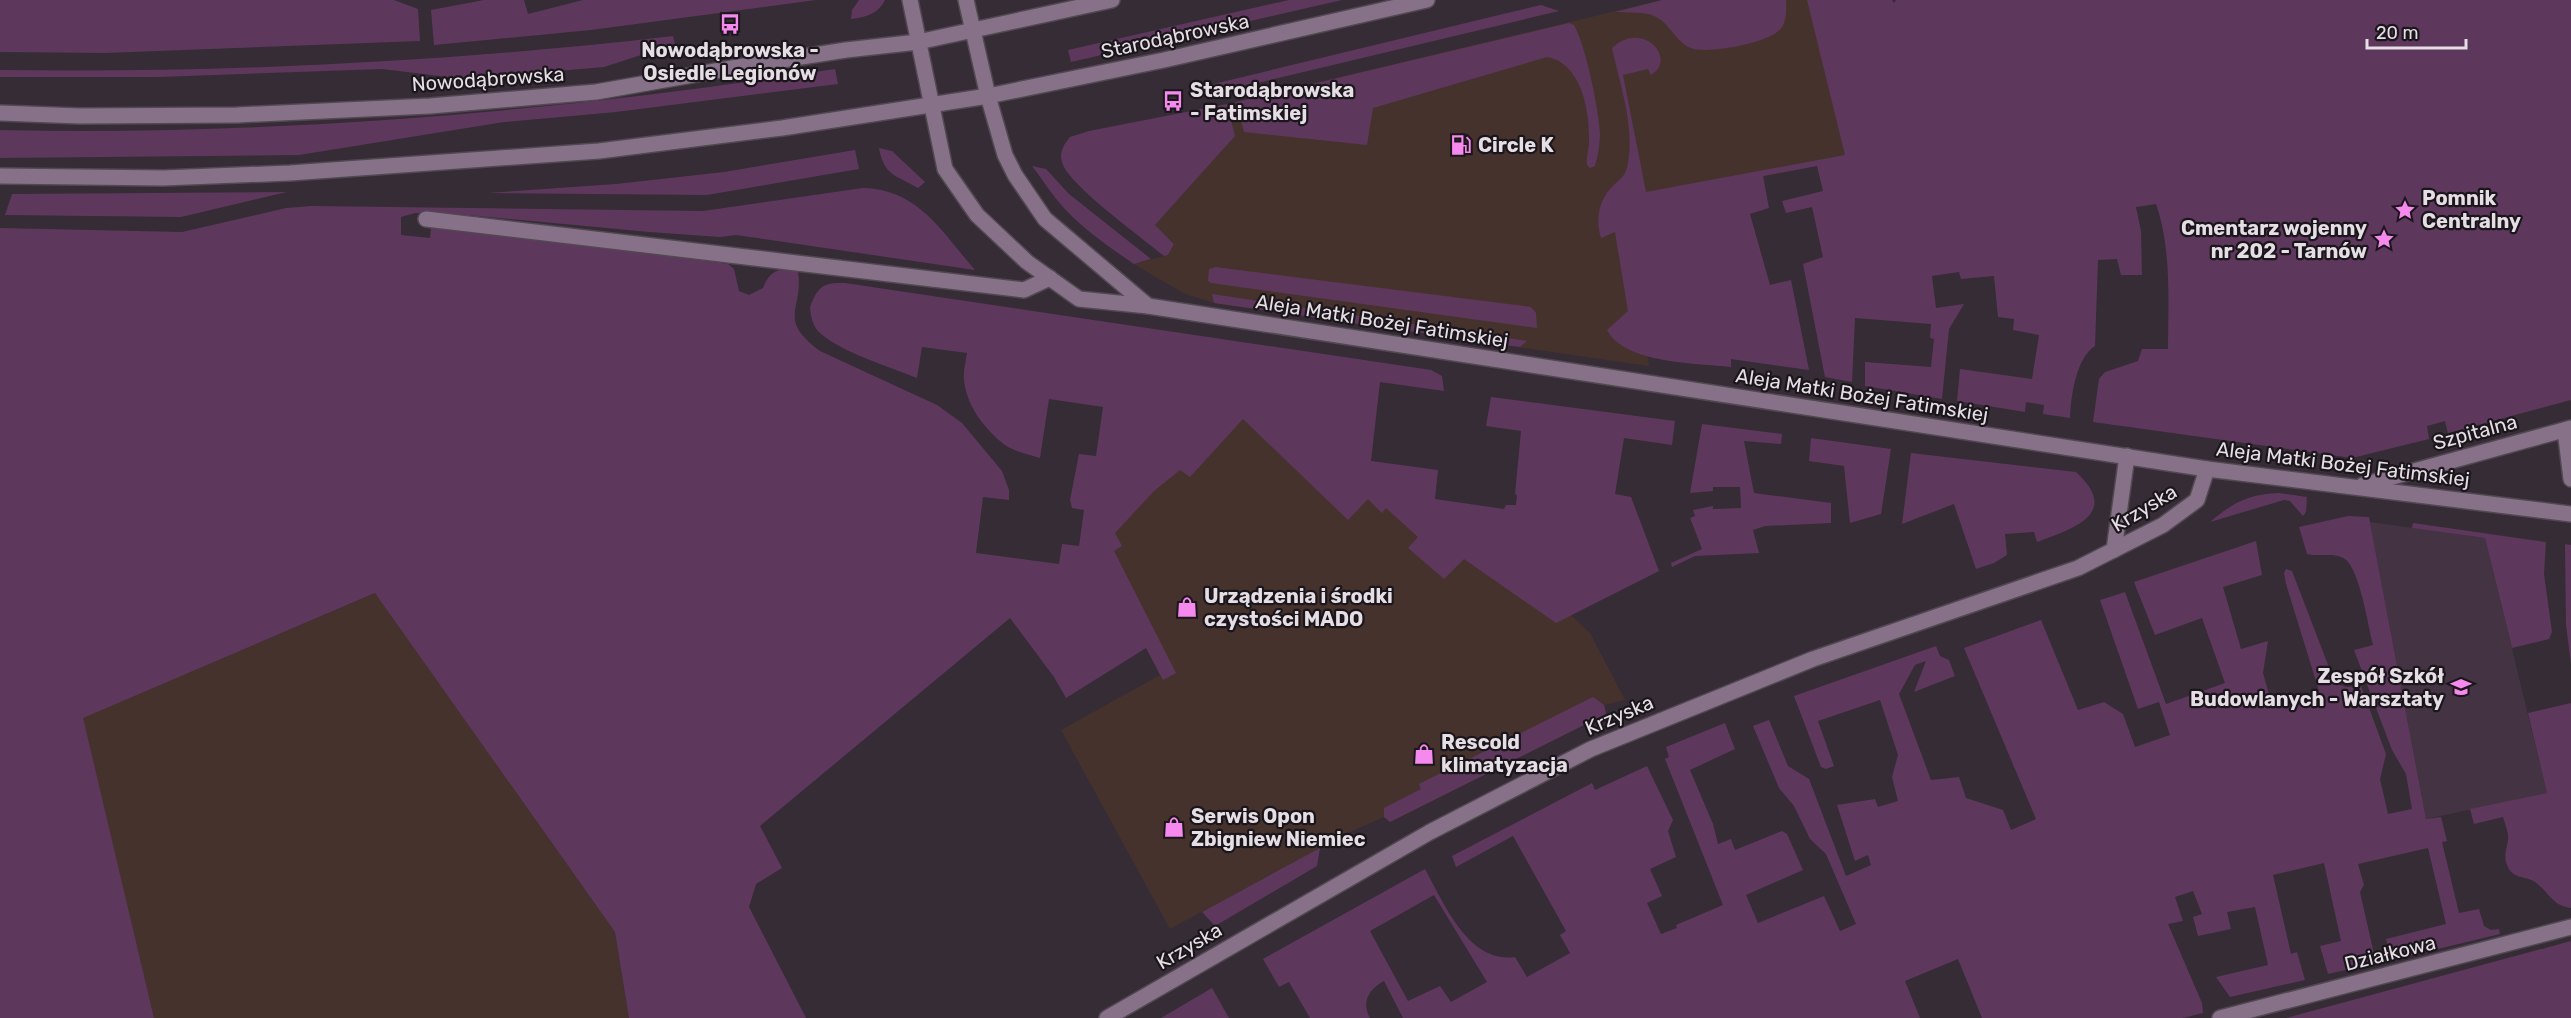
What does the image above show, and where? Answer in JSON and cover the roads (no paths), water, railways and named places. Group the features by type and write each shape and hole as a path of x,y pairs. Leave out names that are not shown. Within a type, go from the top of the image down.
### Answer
{"street":[{"name":"Aleja Matki Bożej Fatimskiej","path":"910,0 945,169 976,215 1027,262 1079,298 1148,306 2207,469 2571,514"},
{"path":"966,0 988,96 1009,163 1045,219 1148,306"},
{"path":"975,32 1112,0"},
{"name":"Starodąbrowska","path":"931,105 988,96 1164,60 1427,0"},
{"name":"Nowodąbrowska","path":"0,113 80,116 204,116 442,105 596,92 738,67 975,32"},
{"path":"0,176 163,178 290,173 599,151 782,128 931,105"},
{"path":"426,219 1024,290 1050,278"},
{"path":"2568,429 2571,479"},
{"name":"Szpitalna","path":"2356,488 2568,429"},
{"name":"Krzyska","path":"2114,550 2127,456"},
{"name":"Krzyska","path":"1107,1018 1430,832 1591,749 1813,659 2038,584 2078,568 2163,525 2197,500 2207,469"},
{"name":"Działkowa","path":"2220,1018 2571,927"}],"place":[{"name":"Nowodąbrowska - Osiedle Legionów","path":"730,24"},
{"name":"Starodąbrowska - Fatimskiej","path":"1173,101"},
{"name":"Circle K","path":"1461,145"},
{"name":"Pomnik Centralny","path":"2405,210"},
{"name":"Cmentarz wojenny nr 202 - Tarnów","path":"2384,239"},
{"name":"Urządzenia i środki czystości MADO","path":"1187,607"},
{"name":"Zespół Szkół Budowlanych - Warsztaty","path":"2461,687"},
{"name":"Rescold klimatyzacja","path":"1424,754"},
{"name":"Serwis Opon Zbigniew Niemiec","path":"1174,827"}]}
